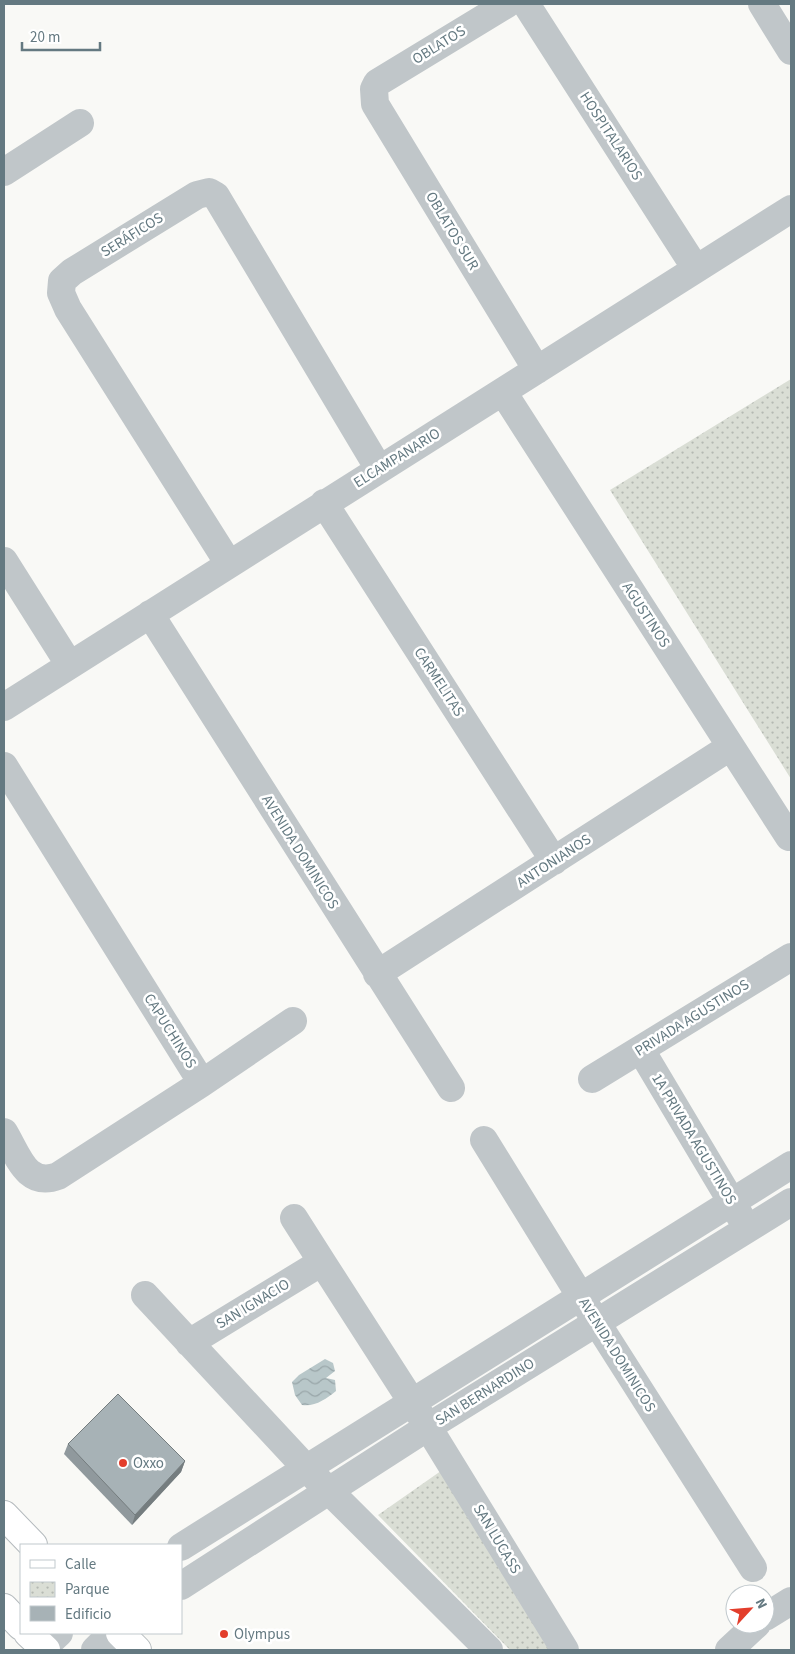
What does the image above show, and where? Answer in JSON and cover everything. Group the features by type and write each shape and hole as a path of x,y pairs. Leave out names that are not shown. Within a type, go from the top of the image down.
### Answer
{"main road":[{"path":"4,1515 32,1544"},
{"path":"4,1608 20,1625"},
{"path":"121,1634 137,1650"}],"street":[{"name":"OBLATOS","path":"374,89 377,83 507,4"},
{"name":"HOSPITALARIOS","path":"526,4 696,269"},
{"path":"762,4 791,51"},
{"name":"OBLATOS SUR","path":"374,89 375,104 538,370"},
{"path":"4,172 80,123"},
{"name":"SERÁFICOS","path":"229,564 68,309 60,293 62,281 72,272 197,195 208,192 216,196 380,469"},
{"name":"ELCAMPANARIO","path":"4,707 69,664 791,209"},
{"name":"AGUSTINOS","path":"503,392 789,837"},
{"name":"CARMELITAS","path":"324,503 554,861"},
{"path":"4,561 69,664"},
{"name":"AVENIDA DOMINICOS","path":"150,614 451,1088"},
{"name":"ANTONIANOS","path":"377,974 730,747"},
{"name":"CAPUCHINOS","path":"4,766 202,1083 58,1176 47,1180 37,1179 29,1173 4,1132"},
{"name":"PRIVADA AGUSTINOS","path":"592,1078 790,962"},
{"path":"202,1083 293,1021"},
{"name":"1A PRIVADA AGUSTINOS","path":"641,1050 746,1228"},
{"name":"AVENIDA DOMINICOS","path":"484,1140 580,1296 753,1568"},
{"name":"SAN BERNARDINO","path":"182,1546 791,1165"},
{"name":"SAN BERNARDINO","path":"182,1585 428,1427 746,1228 791,1202"},
{"path":"294,1218 412,1402"},
{"name":"SAN IGNACIO","path":"189,1343 322,1262"},
{"path":"145,1294 307,1469 489,1650"},
{"name":"SAN LUCASS","path":"412,1402 565,1650"},
{"path":"775,1611 791,1601"},
{"path":"96,1650 111,1634"},
{"path":"729,1650 746,1634"}],"green space":[{"path":"791,379 791,779 610,490"},
{"path":"448,1466 550,1650 510,1650 378,1515"}],"water":[{"path":"325,1359 333,1363 335,1371 326,1378 335,1380 336,1391 316,1404 302,1405 295,1395 292,1382 299,1375"}],"building":[{"name":"Oxxo","path":"118,1394 185,1461 135,1515 68,1444"}],"place":[{"name":"Oxxo","path":"123,1463"},
{"name":"Olympus","path":"224,1634"}]}
